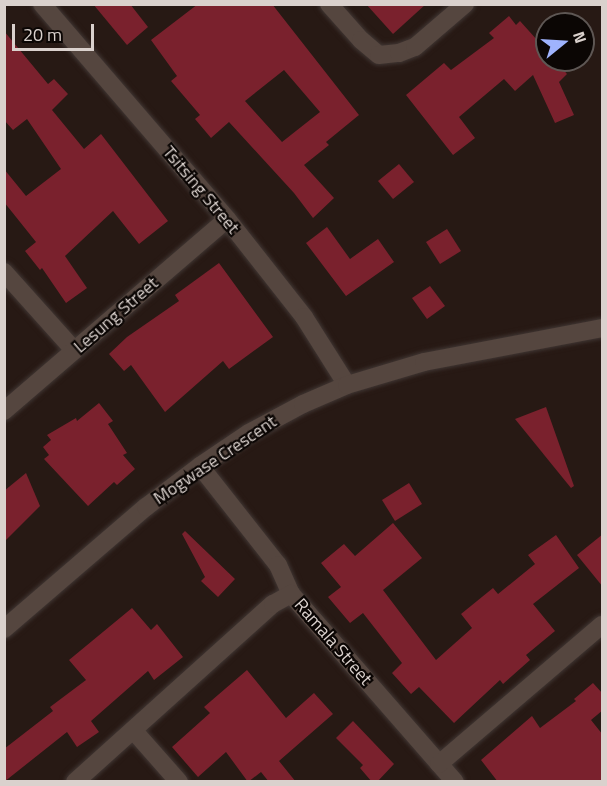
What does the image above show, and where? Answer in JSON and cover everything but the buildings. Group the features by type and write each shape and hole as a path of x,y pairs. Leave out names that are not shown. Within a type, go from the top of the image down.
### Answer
{"street":[{"name":"Tsitsing Street","path":"42,4 227,219 304,317 347,385"},
{"path":"329,4 361,40 379,55 399,54 415,47 465,4"},
{"name":"Lesung Street","path":"4,411 227,219"},
{"path":"4,272 74,351"},
{"name":"Mogwase Crescent","path":"4,629 146,507 200,466 249,433 303,404 347,385 424,362 603,328"},
{"name":"Ramala Street","path":"200,466 278,565 291,594 454,782"},
{"path":"75,782 273,604 291,594"},
{"path":"439,764 600,634"},
{"path":"134,731 179,782"}]}
